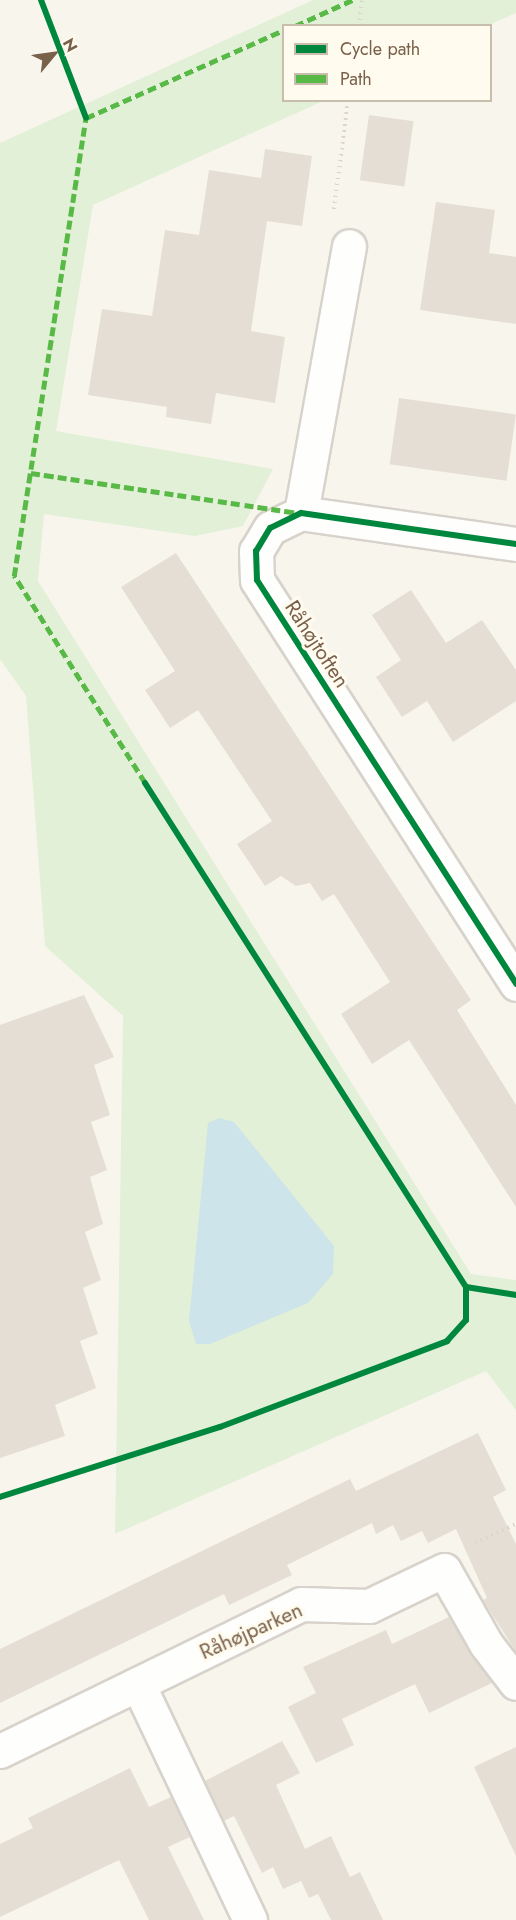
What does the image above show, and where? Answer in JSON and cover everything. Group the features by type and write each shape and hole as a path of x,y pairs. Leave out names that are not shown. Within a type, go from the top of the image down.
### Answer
{"street":[{"path":"349,246 301,513 516,544"},
{"name":"Råhøjtoften","path":"301,513 270,528 256,550 257,580 516,984"},
{"name":"Råhøjparken","path":"0,1751 301,1604 369,1606 444,1570 486,1644 516,1683"},
{"path":"138,1684 250,1920"}],"path":[{"path":"358,24 362,0"},
{"path":"348,102 334,208 349,246"}],"green space":[{"path":"313,0 516,0 516,13 491,24 282,24 282,102 321,102 93,205 56,431 273,469 243,526 195,536 44,514 38,581 471,1274 516,1280 516,1410 486,1371 115,1534 123,1016 45,946 26,696 0,659 0,143"}],"water":[{"path":"219,1118 234,1122 334,1246 333,1274 308,1303 210,1344 196,1344 189,1321 208,1123"}],"building":[{"path":"369,115 414,121 404,187 360,180"},
{"path":"265,149 312,156 302,226 267,221 251,331 285,337 275,403 216,393 211,424 166,417 167,407 88,395 102,309 152,316 165,230 199,235 209,170 261,178"},
{"path":"436,202 495,210 489,253 516,257 516,324 420,310"},
{"path":"399,398 516,414 507,481 390,464"},
{"path":"176,553 471,1000 457,1010 516,1105 516,1207 409,1040 372,1064 341,1014 390,982 334,894 322,901 310,883 296,886 281,876 265,886 237,844 272,821 198,710 170,728 145,690 175,671 121,587"},
{"path":"411,590 446,643 482,620 516,670 516,701 453,742 427,701 402,717 376,677 401,660 372,615"},
{"path":"84,995 114,1057 94,1065 110,1115 91,1122 107,1170 90,1177 103,1224 85,1232 101,1280 83,1288 98,1334 80,1341 96,1388 55,1405 65,1436 0,1458 0,1025"},
{"path":"478,1433 506,1490 493,1497 516,1544 516,1652 483,1600 487,1598 456,1529 428,1543 422,1531 401,1541 393,1525 376,1534 372,1523 287,1565 292,1575 229,1605 224,1594 0,1703 0,1649 350,1479 356,1491"},
{"path":"449,1617 492,1683 429,1713 415,1684 342,1719 354,1745 316,1763 288,1707 316,1693 303,1667 386,1630 392,1644"},
{"path":"282,1741 300,1773 276,1785 305,1849 331,1836 350,1877 360,1872 383,1920 331,1920 318,1894 309,1898 301,1881 283,1889 273,1867 262,1873 234,1816 224,1821 205,1781"},
{"path":"516,1747 516,1856 474,1767"},
{"path":"130,1768 149,1807 171,1797 190,1837 168,1847 204,1920 149,1920 119,1860 0,1917 0,1844 33,1828 28,1818"}],"marked path":[{"path":"299,24 352,0"},
{"path":"145,783 14,576 86,118 282,31"},
{"path":"31,473 298,513"}],"cycle path":[{"path":"41,0 86,118"},
{"path":"516,544 301,513 270,528 256,551 257,580 516,984"},
{"path":"145,783 466,1287 516,1295"},
{"path":"0,1497 220,1427 447,1341 466,1320 466,1287"}]}
